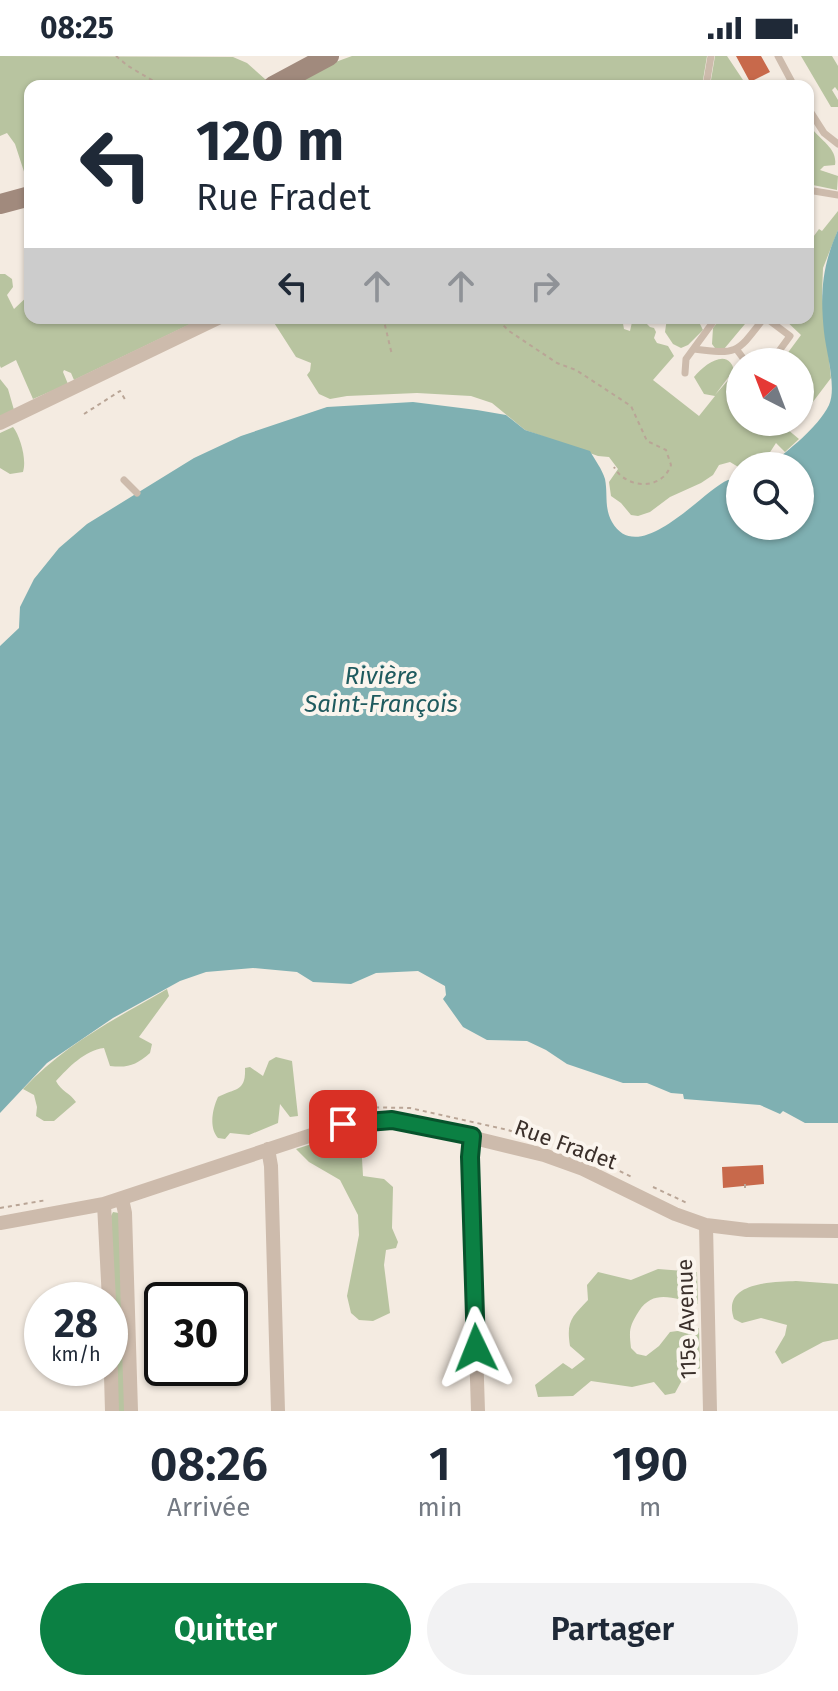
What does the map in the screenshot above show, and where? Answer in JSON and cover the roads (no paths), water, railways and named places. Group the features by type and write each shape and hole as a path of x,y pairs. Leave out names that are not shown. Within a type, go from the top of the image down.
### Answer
{"street":[{"path":"284,80 329,56"},
{"path":"0,204 24,198"},
{"path":"0,423 206,324"},
{"name":"Rue Fradet","path":"0,1223 104,1204 343,1124 371,1120 401,1121 520,1147 564,1162 675,1214 706,1225 747,1230 838,1231"},
{"path":"472,1136 470,1157 478,1411"},
{"path":"268,1149 278,1411"},
{"path":"122,1199 125,1213 131,1411"},
{"path":"104,1204 108,1282"},
{"name":"115e Avenue","path":"706,1225 710,1411"},
{"path":"111,1386 112,1411"}],"lane":[{"path":"707,80 711,56"},
{"path":"778,56 791,80"},
{"path":"814,117 824,133 838,144"},
{"path":"814,191 838,195"},
{"path":"685,373 686,359 712,324"},
{"path":"739,348 760,324"},
{"path":"773,324 790,336 781,348"},
{"path":"694,349 726,352"},
{"path":"124,480 137,493"}],"water":[{"name":"Rivière Saint-François","path":"838,230 838,1123 805,1123 783,1111 780,1114 760,1105 684,1099 683,1094 671,1093 647,1083 623,1083 567,1064 527,1041 487,1040 463,1027 443,999 445,986 418,971 376,973 351,984 313,982 297,972 253,968 206,972 180,981 113,1018 47,1063 0,1113 0,646 19,628 20,607 34,579 59,548 87,524 194,458 241,436 327,407 413,402 506,415 525,430 590,451 605,479 612,522 624,534 638,537 654,532 726,481 726,540 814,540 814,452 786,452 804,436 814,436 814,425 824,414 831,398 822,305 828,256"}]}
